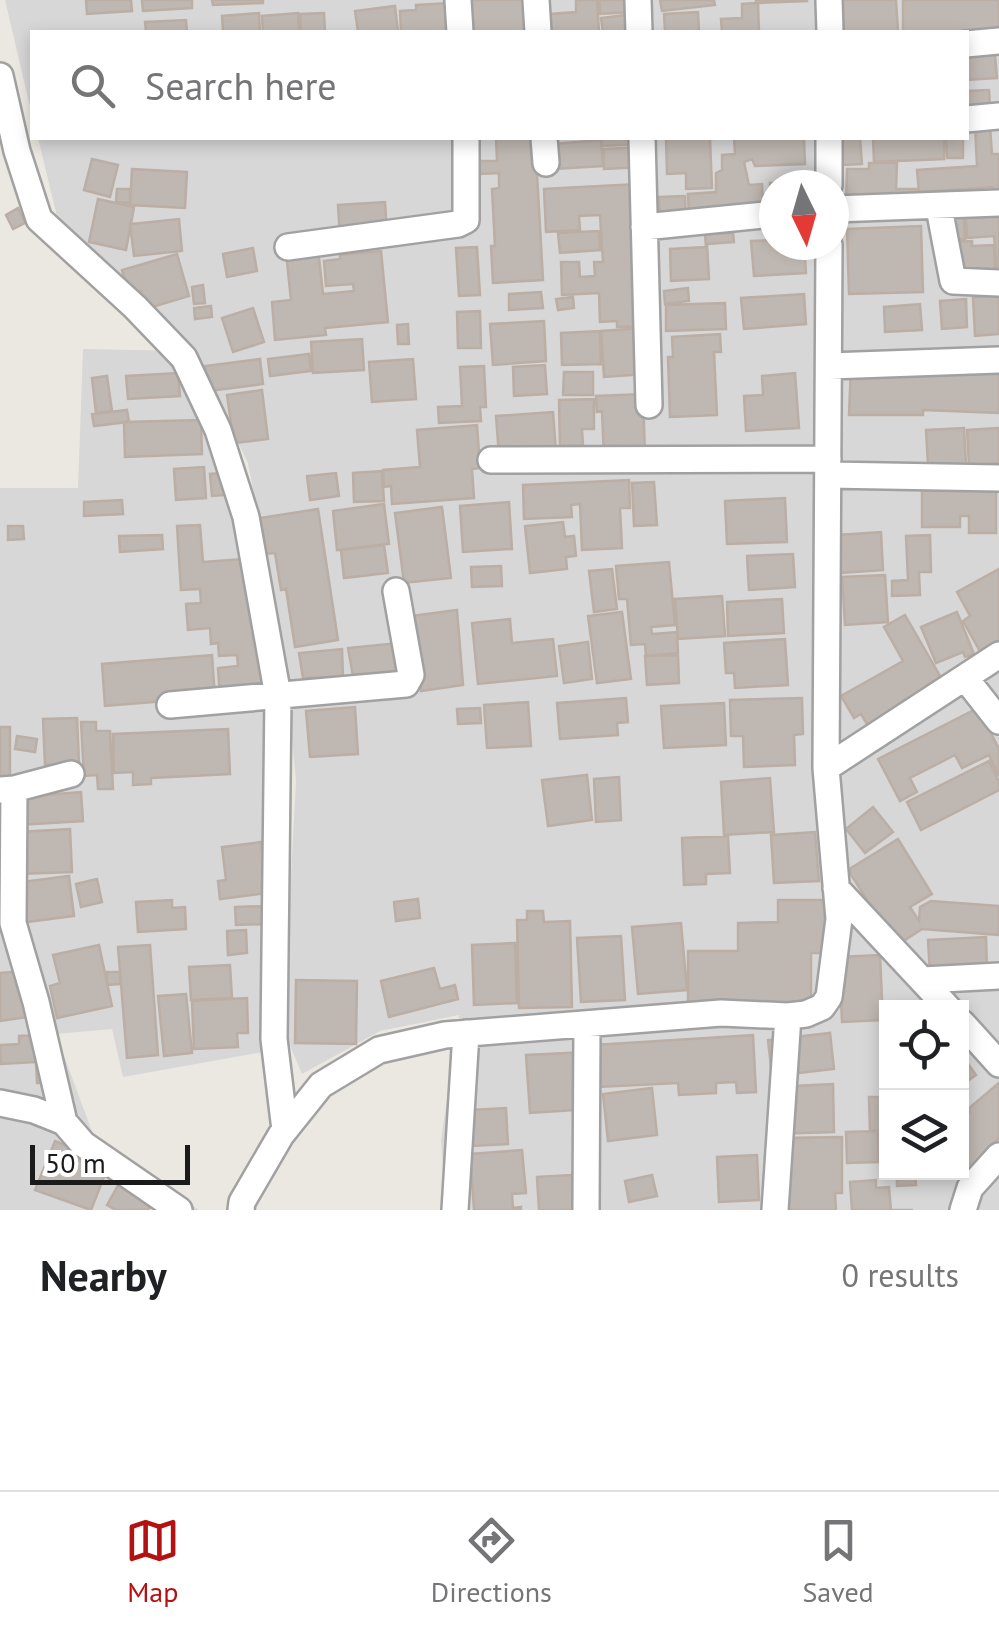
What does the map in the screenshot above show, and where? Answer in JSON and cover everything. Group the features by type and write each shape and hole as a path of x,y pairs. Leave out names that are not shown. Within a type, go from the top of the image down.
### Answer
{"street":[{"path":"458,0 460,30"},
{"path":"536,0 538,30"},
{"path":"638,0 639,30"},
{"path":"830,0 830,30"},
{"path":"969,44 999,41"},
{"path":"0,76 17,151 39,219 184,358 218,430 246,517 278,696 274,1039 285,1130"},
{"path":"969,120 999,116"},
{"path":"288,248 466,220 466,140"},
{"path":"642,140 649,404"},
{"path":"829,140 829,170"},
{"path":"849,209 999,203"},
{"path":"939,208 954,281 999,284"},
{"path":"644,226 759,215"},
{"path":"241,1210 285,1130 321,1085 379,1050 444,1034 722,1013 806,1014 822,1006 829,997 839,919 826,768 829,260"},
{"path":"829,366 999,360"},
{"path":"492,460 828,467 999,478"},
{"path":"170,706 406,684 411,675 396,592"},
{"path":"826,768 999,656"},
{"path":"966,679 999,721"},
{"path":"64,1122 36,1002 6,923 7,789 72,774"},
{"path":"836,888 941,1000"},
{"path":"923,980 999,976"},
{"path":"775,1210 788,1016"},
{"path":"586,1210 587,1024"},
{"path":"969,1031 999,1064"},
{"path":"455,1210 466,1033"},
{"path":"0,1104 34,1110 64,1122 83,1144 179,1210"},
{"path":"964,1210 970,1188 999,1156"}],"shaded area":[{"path":"5,0 999,0 999,1210 446,1210 441,1141 459,1015 380,1031 302,1074 283,1029 296,781 284,650 248,463 196,356 57,217 38,140 969,140 969,30 30,30 30,106"},
{"path":"83,349 184,351 265,594 269,1051 123,1077 112,1029 56,1034 94,1137 199,1210 0,1210 0,488 78,488"}],"building":[{"path":"86,0 131,0 132,11 87,14"},
{"path":"142,0 192,0 192,8 143,11"},
{"path":"212,0 263,0 263,3 213,5"},
{"path":"470,0 528,0 530,30 472,30"},
{"path":"576,0 597,0 599,30 551,30 550,14 576,12"},
{"path":"599,0 645,0 646,11 600,14"},
{"path":"660,0 714,0 715,5 662,11"},
{"path":"807,0 758,3 759,30 722,30 721,19 742,18 742,4 756,3"},
{"path":"840,0 896,0 898,30 842,30"},
{"path":"903,0 999,0 999,33 903,30"},
{"path":"450,3 452,30 401,30 400,11 416,10 416,5"},
{"path":"395,6 398,30 358,30 355,11"},
{"path":"698,12 699,30 665,30 664,14"},
{"path":"259,13 260,30 223,30 222,16"},
{"path":"298,13 299,30 263,30 262,16"},
{"path":"324,13 325,30 301,30 300,14"},
{"path":"643,13 645,30 603,30 601,18"},
{"path":"186,20 187,30 146,30 145,22"},
{"path":"994,44 997,78 969,80 969,45"},
{"path":"989,90 990,107 969,108 969,91"},
{"path":"990,126 992,154 999,154 999,194 993,194 993,187 919,192 917,170 977,166 975,127"},
{"path":"496,140 535,140 543,280 493,283 492,189 499,188 499,173 480,174 479,161 497,161"},
{"path":"601,140 645,140 645,144 602,146"},
{"path":"601,140 603,166 555,169 553,144"},
{"path":"666,140 710,140 712,188 686,189 686,173 667,174"},
{"path":"734,140 804,140 805,164 755,166 752,159 744,162 749,185 759,184 759,212 689,222 688,194 716,192 716,173 722,170 722,155 735,154"},
{"path":"841,140 860,140 862,164 843,165"},
{"path":"873,140 944,140 944,159 874,162"},
{"path":"946,140 963,140 963,158 947,158"},
{"path":"644,147 645,167 604,169 604,149"},
{"path":"92,159 118,165 110,197 84,190"},
{"path":"869,163 897,163 896,189 918,189 918,206 849,205 847,169 869,169"},
{"path":"132,169 187,172 185,208 130,205"},
{"path":"637,184 644,326 617,327 617,321 600,322 599,293 562,295 561,262 579,262 580,277 595,276 594,262 603,262 600,215 579,216 580,230 546,232 544,189"},
{"path":"117,189 130,189 130,203 116,202"},
{"path":"685,196 686,226 660,227 659,197"},
{"path":"98,199 134,207 126,250 89,242"},
{"path":"385,202 387,234 340,238 338,205"},
{"path":"999,205 998,283 994,236 967,238 965,208"},
{"path":"963,206 965,239 944,240 942,207"},
{"path":"18,208 25,223 13,229 6,215"},
{"path":"179,219 182,251 134,256 130,224"},
{"path":"921,226 923,292 849,294 849,229"},
{"path":"599,231 600,250 560,253 558,233"},
{"path":"733,233 734,242 707,244 709,279 671,281 670,249 706,247 705,234"},
{"path":"751,241 759,241 759,260 805,260 806,273 754,276"},
{"path":"972,241 972,246 994,245 995,277 956,279 953,242"},
{"path":"477,247 480,295 459,296 456,248"},
{"path":"253,248 257,271 227,277 223,254"},
{"path":"318,249 323,294 354,291 353,284 326,286 324,261 340,259 340,255 381,251 388,322 325,328 326,335 275,340 272,302 291,300 286,252"},
{"path":"177,254 189,296 146,309 141,291 129,294 122,270"},
{"path":"203,285 205,303 194,304 192,287"},
{"path":"688,288 689,301 665,304 664,291"},
{"path":"541,292 543,308 509,310 509,294"},
{"path":"804,294 806,324 744,329 741,298"},
{"path":"999,296 999,334 975,336 973,297"},
{"path":"573,297 574,308 558,310 556,299"},
{"path":"966,299 967,327 942,329 940,301"},
{"path":"725,303 726,329 666,331 666,305"},
{"path":"920,304 922,330 885,332 884,307"},
{"path":"211,306 212,317 195,319 194,308"},
{"path":"253,308 264,342 233,352 222,318"},
{"path":"480,311 481,348 458,348 457,312"},
{"path":"544,321 546,361 493,365 490,324"},
{"path":"408,324 409,344 398,344 397,325"},
{"path":"643,328 646,374 604,377 601,331"},
{"path":"600,331 601,364 562,365 561,333"},
{"path":"720,334 721,352 714,352 717,415 670,417 668,357 673,357 672,337"},
{"path":"362,339 364,370 313,373 311,342"},
{"path":"309,354 311,371 270,376 268,359"},
{"path":"260,359 263,384 208,391 205,366"},
{"path":"413,359 416,399 372,402 369,362"},
{"path":"545,365 547,394 514,396 513,367"},
{"path":"484,366 486,407 480,407 481,421 439,423 438,407 462,406 460,367"},
{"path":"851,366 999,372 999,413 923,410 923,415 849,415"},
{"path":"564,372 593,372 593,395 563,395"},
{"path":"178,373 180,396 128,399 126,376"},
{"path":"795,373 799,428 746,431 744,396 763,395 762,376"},
{"path":"107,376 112,411 96,413 92,378"},
{"path":"262,390 268,439 234,443 227,395"},
{"path":"643,394 645,456 604,458 602,411 597,412 596,396"},
{"path":"594,399 594,429 582,429 583,446 560,446 559,400"},
{"path":"127,410 129,422 94,426 92,414"},
{"path":"553,412 556,452 499,456 496,416"},
{"path":"201,420 202,454 125,457 124,422"},
{"path":"477,425 480,468 472,469 474,498 392,504 391,486 384,487 383,470 420,467 417,430"},
{"path":"964,428 966,464 928,465 926,430"},
{"path":"999,428 999,463 969,465 967,430"},
{"path":"204,467 206,498 176,500 174,469"},
{"path":"382,471 384,501 354,502 353,473"},
{"path":"222,473 224,495 212,496 210,474"},
{"path":"336,473 339,496 310,500 307,476"},
{"path":"629,480 630,508 620,508 622,548 582,550 580,504 571,505 572,517 524,519 523,485"},
{"path":"654,482 657,525 634,526 632,483"},
{"path":"922,482 996,482 996,533 969,533 969,516 960,516 960,527 922,527"},
{"path":"785,498 787,542 727,544 725,501"},
{"path":"122,500 123,514 84,516 84,502"},
{"path":"509,502 512,549 463,552 460,506"},
{"path":"384,504 389,544 337,550 333,511"},
{"path":"442,507 451,578 404,583 395,513"},
{"path":"318,509 338,640 295,647 286,589 281,590 275,553 265,554 260,518"},
{"path":"563,522 565,537 574,536 576,556 566,557 567,569 530,573 525,526"},
{"path":"200,525 203,562 243,559 246,595 257,595 263,694 220,697 218,668 238,666 237,655 219,656 218,643 211,644 210,628 188,630 186,604 201,603 200,589 181,590 177,526"},
{"path":"8,526 23,526 24,539 8,540"},
{"path":"881,532 883,570 841,573 838,535"},
{"path":"162,535 163,549 120,552 119,536"},
{"path":"930,535 931,572 919,572 920,595 892,596 892,581 908,580 906,536"},
{"path":"384,545 388,573 344,578 341,550"},
{"path":"793,554 795,587 749,590 747,556"},
{"path":"669,562 675,625 651,627 652,634 677,632 678,653 646,656 645,644 631,645 627,599 619,599 616,566"},
{"path":"501,566 502,586 472,587 471,567"},
{"path":"612,569 617,609 594,612 589,571"},
{"path":"999,569 999,643 981,653 963,621 970,616 957,592"},
{"path":"885,575 888,622 845,625 842,577"},
{"path":"722,596 725,636 678,639 675,599"},
{"path":"782,599 784,633 728,636 727,602"},
{"path":"457,610 463,685 421,691 411,616"},
{"path":"622,612 631,679 597,683 588,616"},
{"path":"957,612 974,654 965,657 963,652 936,663 921,627"},
{"path":"905,615 947,688 871,731 861,714 854,718 841,696 903,661 884,627"},
{"path":"510,619 512,643 553,639 557,676 478,684 472,623"},
{"path":"785,639 788,685 735,688 734,673 726,673 724,643"},
{"path":"588,642 592,679 564,683 559,646"},
{"path":"398,643 401,673 353,676 348,648"},
{"path":"342,649 343,677 303,678 299,653"},
{"path":"212,655 215,697 105,706 102,664"},
{"path":"678,655 679,683 647,685 645,656"},
{"path":"626,698 628,722 617,723 618,735 560,739 557,703"},
{"path":"802,698 803,734 794,735 795,765 744,767 743,736 731,736 730,700"},
{"path":"528,702 531,746 487,748 484,705"},
{"path":"724,703 726,745 664,748 661,706"},
{"path":"355,707 358,754 310,757 306,711"},
{"path":"480,708 481,723 458,724 457,709"},
{"path":"978,708 999,749 999,776 989,755 962,768 955,755 910,778 917,792 900,801 878,759"},
{"path":"77,718 79,763 45,765 43,719"},
{"path":"81,722 96,722 96,731 110,731 113,789 98,789 97,775 84,776"},
{"path":"0,727 10,727 10,779 0,779"},
{"path":"228,729 230,774 151,778 151,784 133,785 133,772 114,773 113,734"},
{"path":"17,736 37,739 35,752 15,749"},
{"path":"989,761 999,790 921,830 907,802"},
{"path":"587,775 592,820 548,826 542,780"},
{"path":"619,777 621,820 596,822 594,779"},
{"path":"770,778 774,832 724,835 721,782"},
{"path":"81,792 83,821 19,825 17,797"},
{"path":"873,807 893,832 865,853 846,829"},
{"path":"70,829 72,872 20,874 18,832"},
{"path":"815,832 819,881 774,883 771,835"},
{"path":"728,836 730,873 706,874 706,884 684,885 682,838"},
{"path":"898,839 932,894 910,907 919,921 920,907 931,901 999,906 999,935 922,929 896,946 850,873 851,868"},
{"path":"261,842 267,893 220,899 218,881 226,880 222,847"},
{"path":"69,876 74,916 27,922 22,882"},
{"path":"97,879 102,902 81,907 76,884"},
{"path":"418,899 420,918 396,921 394,902"},
{"path":"172,900 172,908 185,907 186,929 138,932 136,902"},
{"path":"778,900 826,900 827,953 811,953 811,1006 688,1007 688,951 738,951 738,923 778,922"},
{"path":"266,906 267,924 236,925 235,907"},
{"path":"527,911 543,911 544,922 570,921 572,1007 519,1008 517,920 527,920"},
{"path":"681,923 687,990 638,994 632,927"},
{"path":"246,930 247,953 228,955 227,931"},
{"path":"621,936 625,1000 581,1002 577,938"},
{"path":"986,937 987,971 930,975 928,940"},
{"path":"515,943 517,1003 474,1005 472,945"},
{"path":"99,945 112,1006 57,1018 50,986 60,983 53,955"},
{"path":"150,945 158,1055 127,1058 118,947"},
{"path":"880,955 879,1020 842,1022 839,957"},
{"path":"230,965 232,998 191,1000 189,967"},
{"path":"434,968 440,989 455,985 458,999 389,1017 381,981"},
{"path":"23,971 28,1017 0,1021 0,973"},
{"path":"107,972 120,972 120,984 107,985"},
{"path":"296,980 357,981 356,1044 295,1043"},
{"path":"186,994 192,1053 164,1056 158,996"},
{"path":"247,998 248,1033 237,1033 238,1047 194,1049 192,1001"},
{"path":"830,1033 834,1069 772,1076 768,1040"},
{"path":"41,1035 44,1083 37,1083 36,1062 1,1064 0,1045 19,1044 19,1036"},
{"path":"753,1035 756,1092 737,1093 736,1082 716,1083 716,1093 679,1095 678,1083 598,1087 595,1045"},
{"path":"586,1052 590,1109 530,1113 526,1055"},
{"path":"999,1083 999,1138 972,1167 969,1163 969,1108"},
{"path":"833,1084 834,1132 773,1134 771,1087"},
{"path":"652,1088 657,1135 608,1141 603,1094"},
{"path":"869,1097 879,1097 879,1130 870,1131"},
{"path":"506,1108 508,1144 472,1146 470,1110"},
{"path":"878,1131 879,1162 847,1163 846,1132"},
{"path":"842,1137 842,1193 835,1193 836,1210 785,1210 780,1138"},
{"path":"55,1141 83,1152 79,1161 106,1172 91,1210 35,1190"},
{"path":"522,1150 526,1193 512,1194 513,1208 521,1210 474,1210 470,1154"},
{"path":"757,1155 759,1200 719,1202 717,1157"},
{"path":"590,1174 592,1210 539,1210 537,1177"},
{"path":"652,1175 657,1196 629,1202 625,1181"},
{"path":"876,1180 876,1188 889,1187 891,1210 852,1210 850,1182"},
{"path":"897,1180 916,1180 916,1185 897,1186"},
{"path":"120,1182 153,1201 148,1210 116,1210 107,1205"}]}
